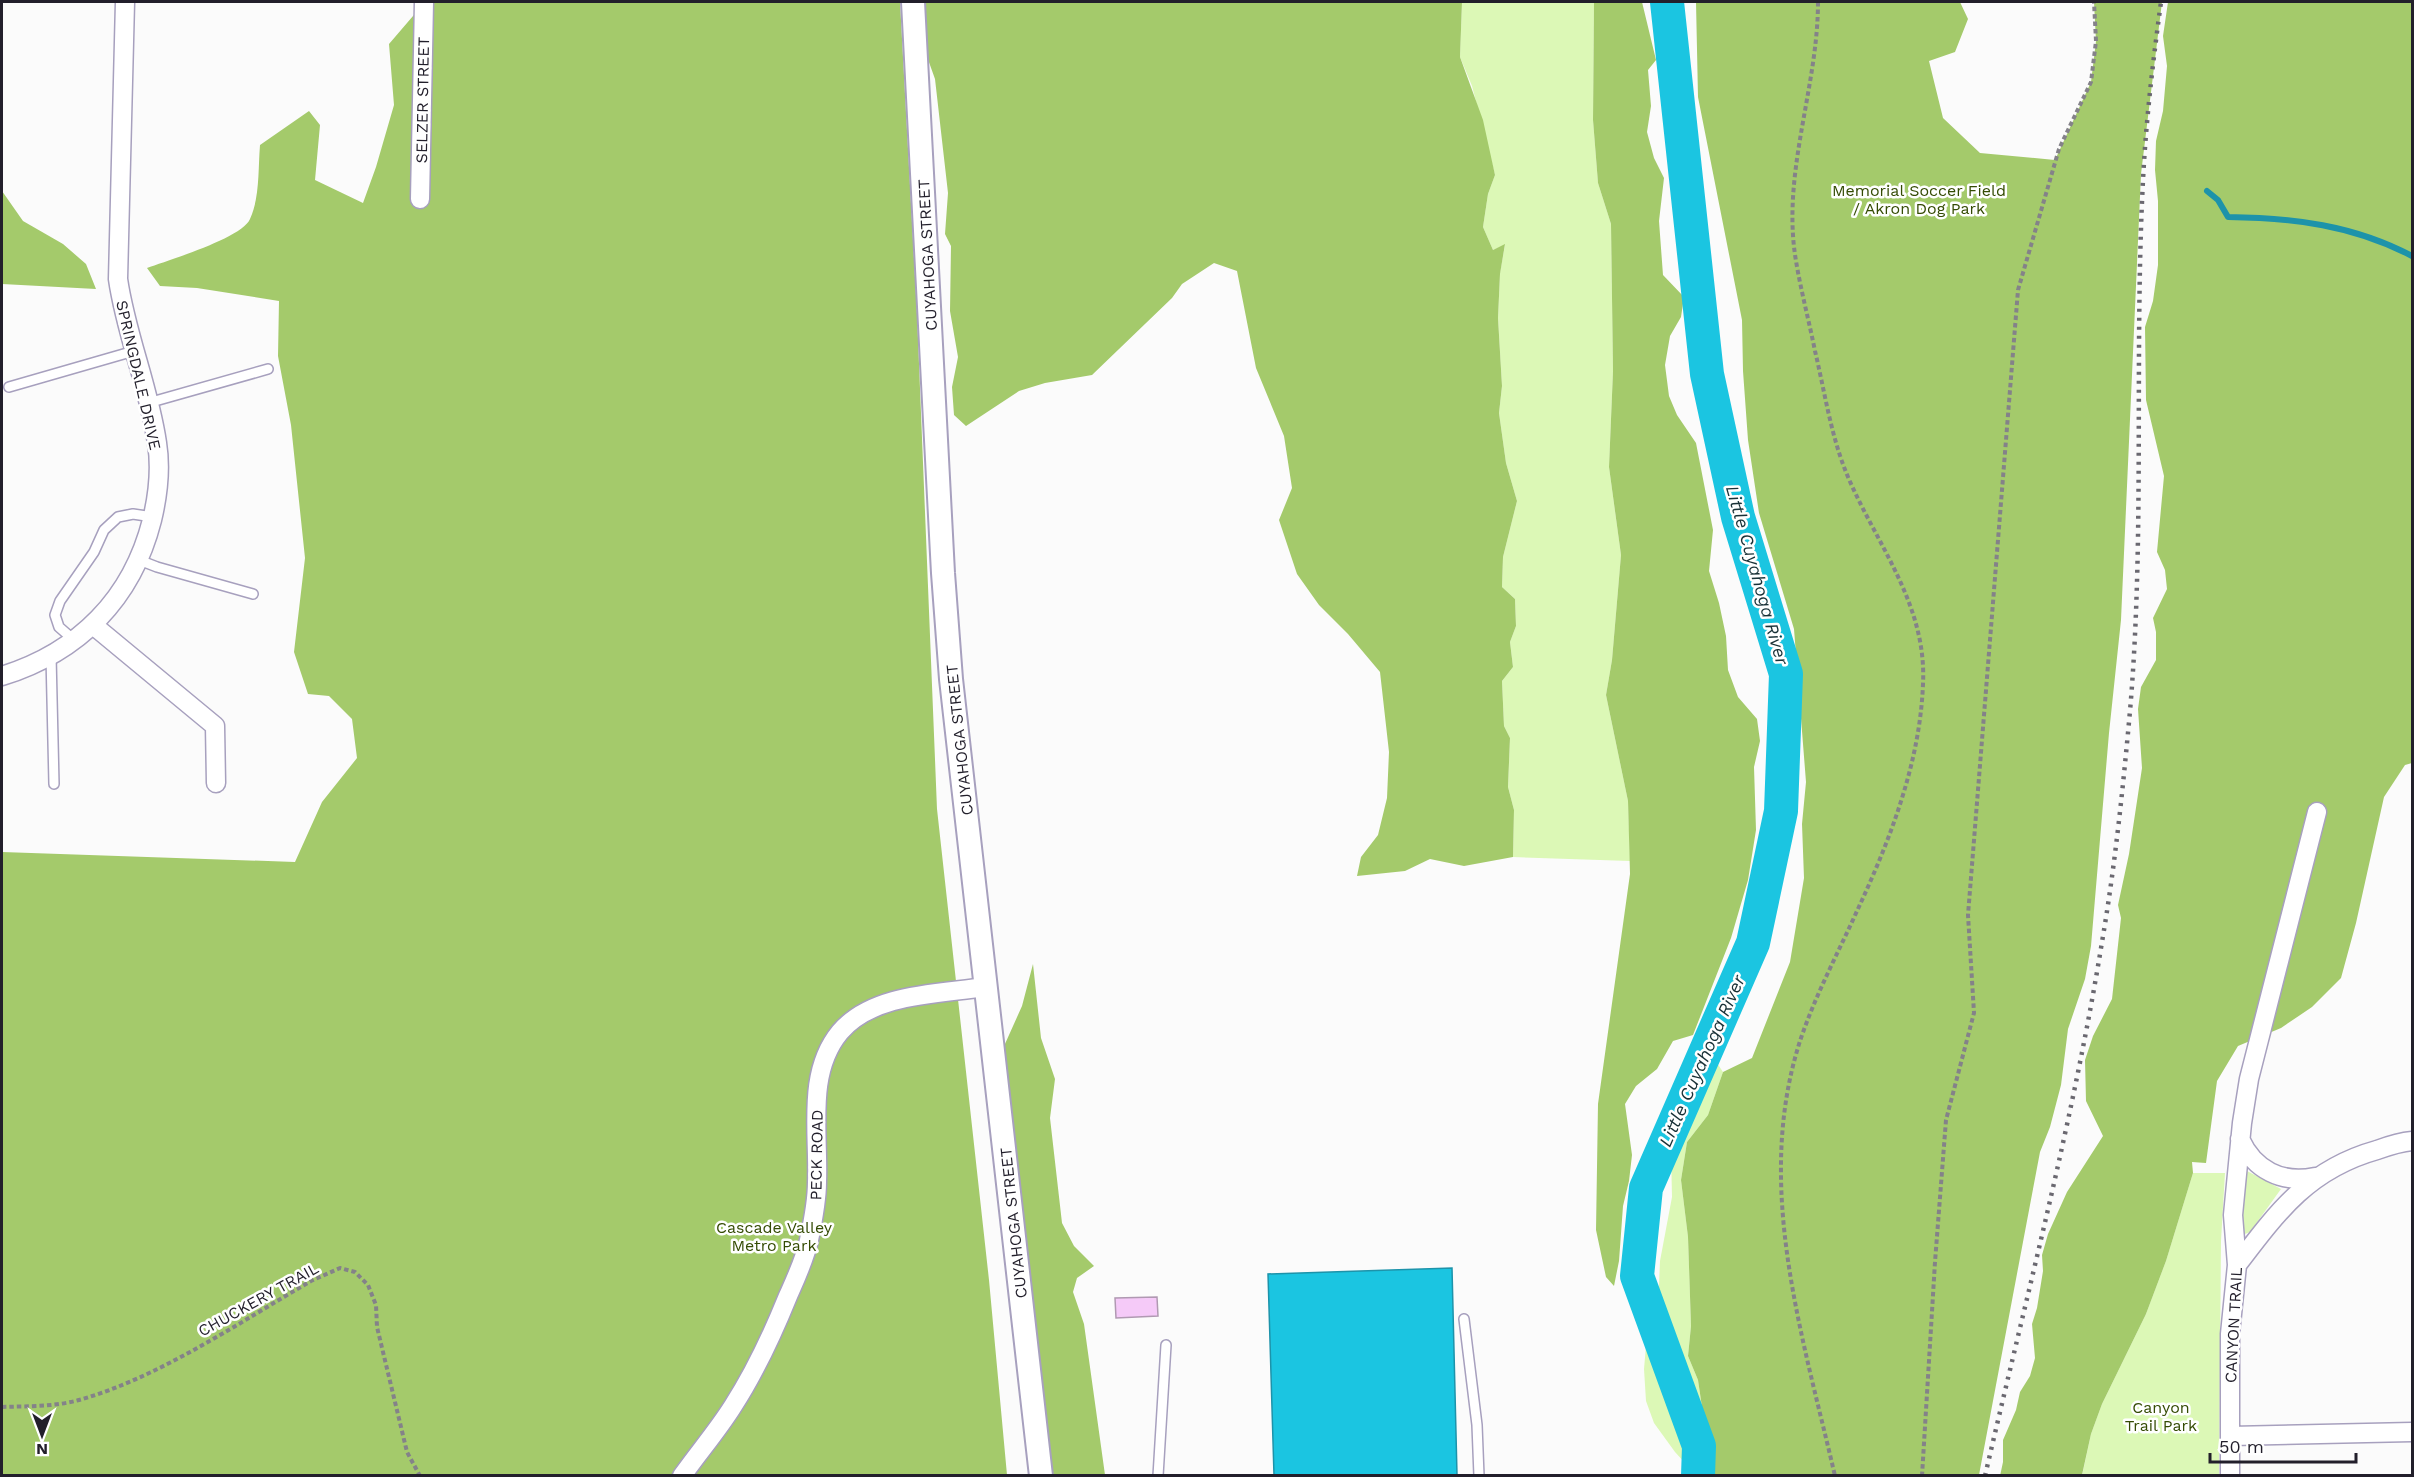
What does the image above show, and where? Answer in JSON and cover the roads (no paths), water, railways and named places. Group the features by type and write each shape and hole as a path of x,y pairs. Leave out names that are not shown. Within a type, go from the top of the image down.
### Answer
{"street":[{"name":"SPRINGDALE DRIVE","path":"2,676 29,667 51,656 75,641 93,624 119,594 139,560 153,517 159,474 158,444 122,309 118,279 125,2"},
{"name":"SELZER STREET","path":"420,199 424,2"},
{"name":"CUYAHOGA STREET","path":"913,2 951,679 1041,1476"},
{"path":"93,624 215,726 216,783"},
{"name":"CANYON TRAIL","path":"2230,1476 2230,1334 2237,1265 2233,1215 2240,1139 2250,1079 2317,812"},
{"name":"PECK ROAD","path":"682,1476 732,1407 750,1377 779,1318 809,1243 817,1183 816,1108 819,1078 824,1062 839,1033 852,1020 882,1004 985,987"},
{"path":"2240,1139 2246,1153 2267,1172 2291,1180 2315,1177"},
{"path":"2237,1265 2285,1204 2315,1177 2360,1154 2412,1141"},
{"path":"2231,1436 2412,1432"}],"lane":[{"path":"9,387 134,351"},
{"path":"148,403 268,369"},
{"path":"75,641 59,627 55,615 60,601 81,573 104,530 118,517 133,514 153,517"},
{"path":"139,560 253,594"},
{"path":"51,656 54,784"},
{"path":"1464,1319 1477,1425 1479,1476"},
{"path":"1158,1476 1166,1345"}],"water":[{"path":"1452,1268 1457,1475 1274,1475 1268,1274"}],"waterway":[{"name":"Little Cuyahoga River","path":"1667,2 1707,374 1738,517 1786,674 1781,811 1753,943 1646,1188 1637,1276 1699,1446 1698,1476"},
{"path":"2207,191 2218,200 2228,217 2276,219 2323,225 2368,237 2412,256"}],"railway":[{"path":"1985,1476 2077,1076 2102,942 2118,827 2130,711 2137,579 2140,246 2143,180 2150,91 2161,2"}],"park label":[{"name":"Memorial Soccer Field / Akron Dog Park","path":"1919,199"},
{"name":"Cascade Valley Metro Park","path":"774,1236"},
{"name":"Canyon Trail Park","path":"2161,1416"}]}
